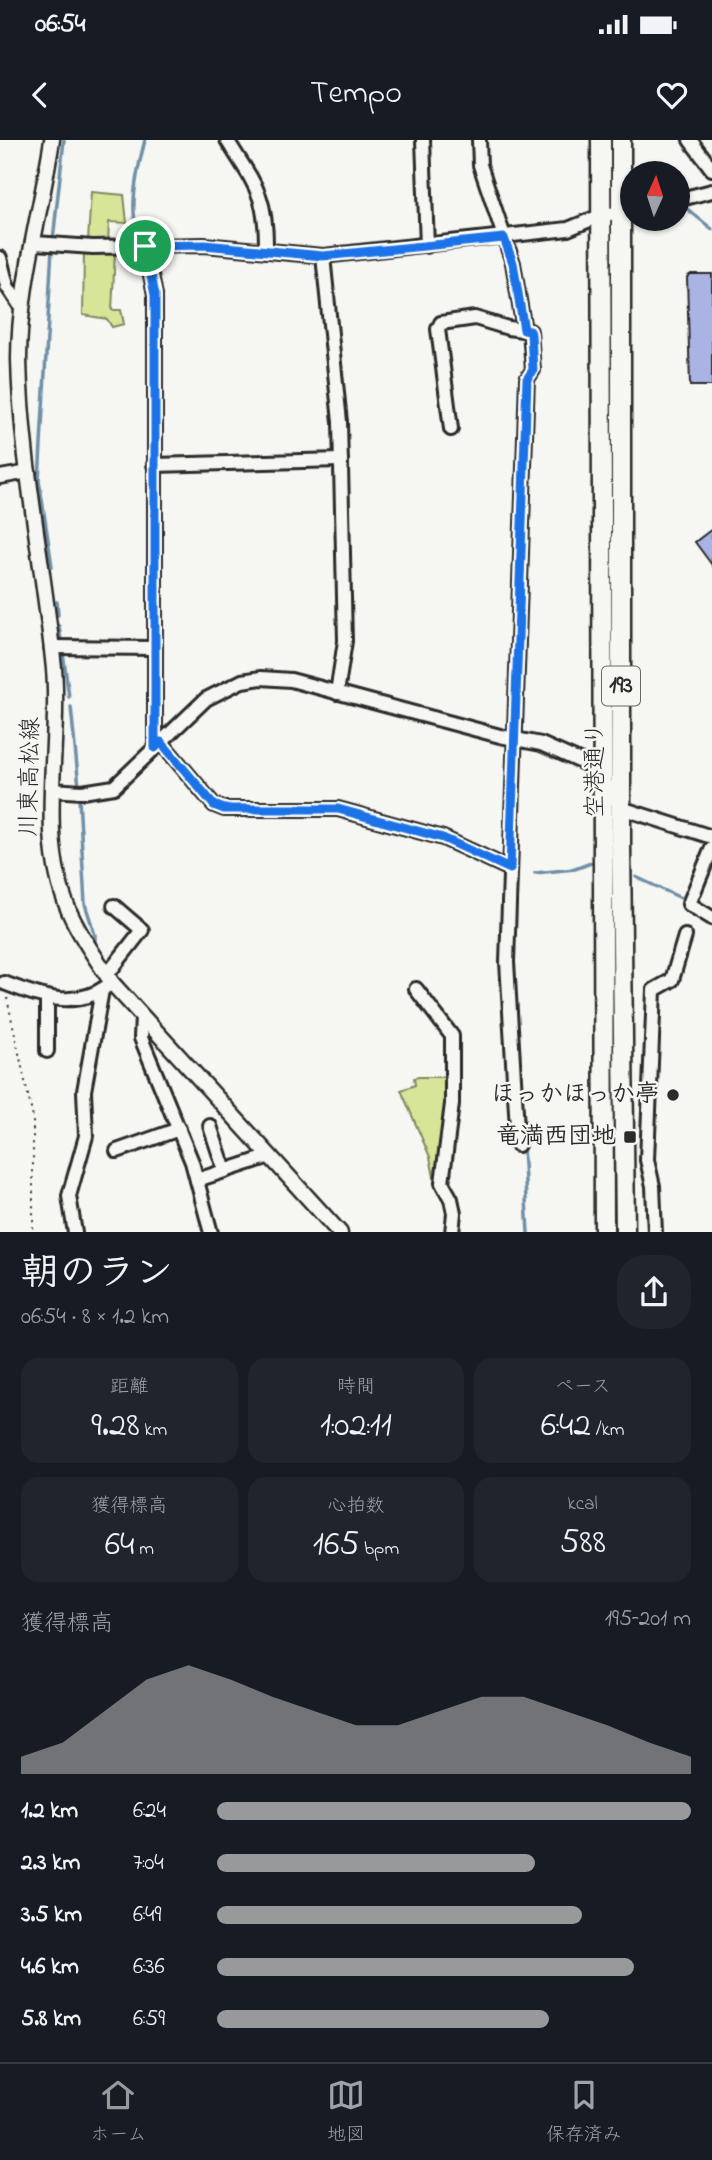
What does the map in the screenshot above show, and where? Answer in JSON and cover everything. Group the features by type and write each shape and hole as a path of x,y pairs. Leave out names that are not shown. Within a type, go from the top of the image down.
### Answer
{"highway":[{"name":"空港通り","path":"601,140 604,1232"},
{"name":"空港通り","path":"621,140 622,161"},
{"name":"空港通り","path":"625,1232 621,808 626,231"}],"main road":[{"name":"川東高松線","path":"52,140 22,307 20,371 29,472 51,647 55,732 51,837 58,875 68,909 107,983 142,1016 339,1232"}],"street":[{"path":"227,140 259,189 267,225 266,251"},
{"path":"423,140 426,246"},
{"path":"479,140 480,165 513,263 524,330"},
{"path":"690,140 712,169"},
{"path":"690,197 712,191"},
{"path":"35,243 93,247 204,245 323,256 568,229 601,215 620,213"},
{"path":"145,246 155,295 155,648 158,745 214,805 224,809 338,809 443,838 510,869"},
{"path":"323,256 340,422 345,640 337,693"},
{"path":"0,258 7,286 22,307"},
{"path":"451,429 438,329 441,323 475,318 530,331 533,370 527,379 507,962 518,1145"},
{"path":"154,465 341,460"},
{"path":"0,477 29,472"},
{"path":"51,647 155,648"},
{"path":"52,790 82,792 114,787 206,699 242,681 261,678 291,680 541,744 586,764 604,781 621,808 712,837"},
{"path":"712,848 690,904 712,918"},
{"path":"75,1232 69,1196 86,1136 84,1091 107,983 142,930 114,906"},
{"path":"655,1232 653,1185 647,1160 654,990 672,980 685,936"},
{"path":"4,983 61,1000 85,998 107,983"},
{"path":"416,989 452,1036 452,1104 442,1183 451,1199 454,1213 452,1232"},
{"path":"47,998 47,1051"},
{"path":"142,1016 141,1038 179,1129 197,1180 211,1232"},
{"path":"210,1126 225,1171"},
{"path":"117,1151 179,1129"},
{"path":"197,1180 270,1156"}],"path":[{"path":"4,983 33,1118 33,1232"}],"green space":[{"path":"91,192 124,195 127,223 109,222 108,242 88,241"},
{"path":"84,253 115,253 112,310 121,310 124,324 112,327 107,319 83,315"},
{"path":"448,1077 440,1182 435,1182 430,1157 401,1090 415,1085 414,1078"}],"building":[{"path":"691,274 712,274 712,386 690,386 687,277"},
{"path":"712,529 712,565 695,542"}],"waterway":[{"path":"53,240 64,140"},
{"path":"143,242 138,232 134,207 145,140"},
{"path":"690,211 712,229"},
{"path":"52,248 39,480 52,566"},
{"path":"57,602 58,615"},
{"path":"59,626 61,641"},
{"path":"63,653 69,697"},
{"path":"71,707 79,787"},
{"path":"79,798 85,904 95,935 95,946"},
{"path":"535,873 575,869 591,863"},
{"path":"636,877 685,900"},
{"path":"116,975 132,995"},
{"path":"523,1147 528,1232"}],"place":[{"name":"ほっかほっか亭","path":"673,1095"},
{"name":"竜満西団地","path":"630,1137"}],"route":[{"path":"504,238 513,263 524,330 530,331 531,334 533,370 527,379 510,869 443,838 338,809 224,809 214,805 161,742 155,748 155,295 145,246 204,245 323,256 504,238"}]}
